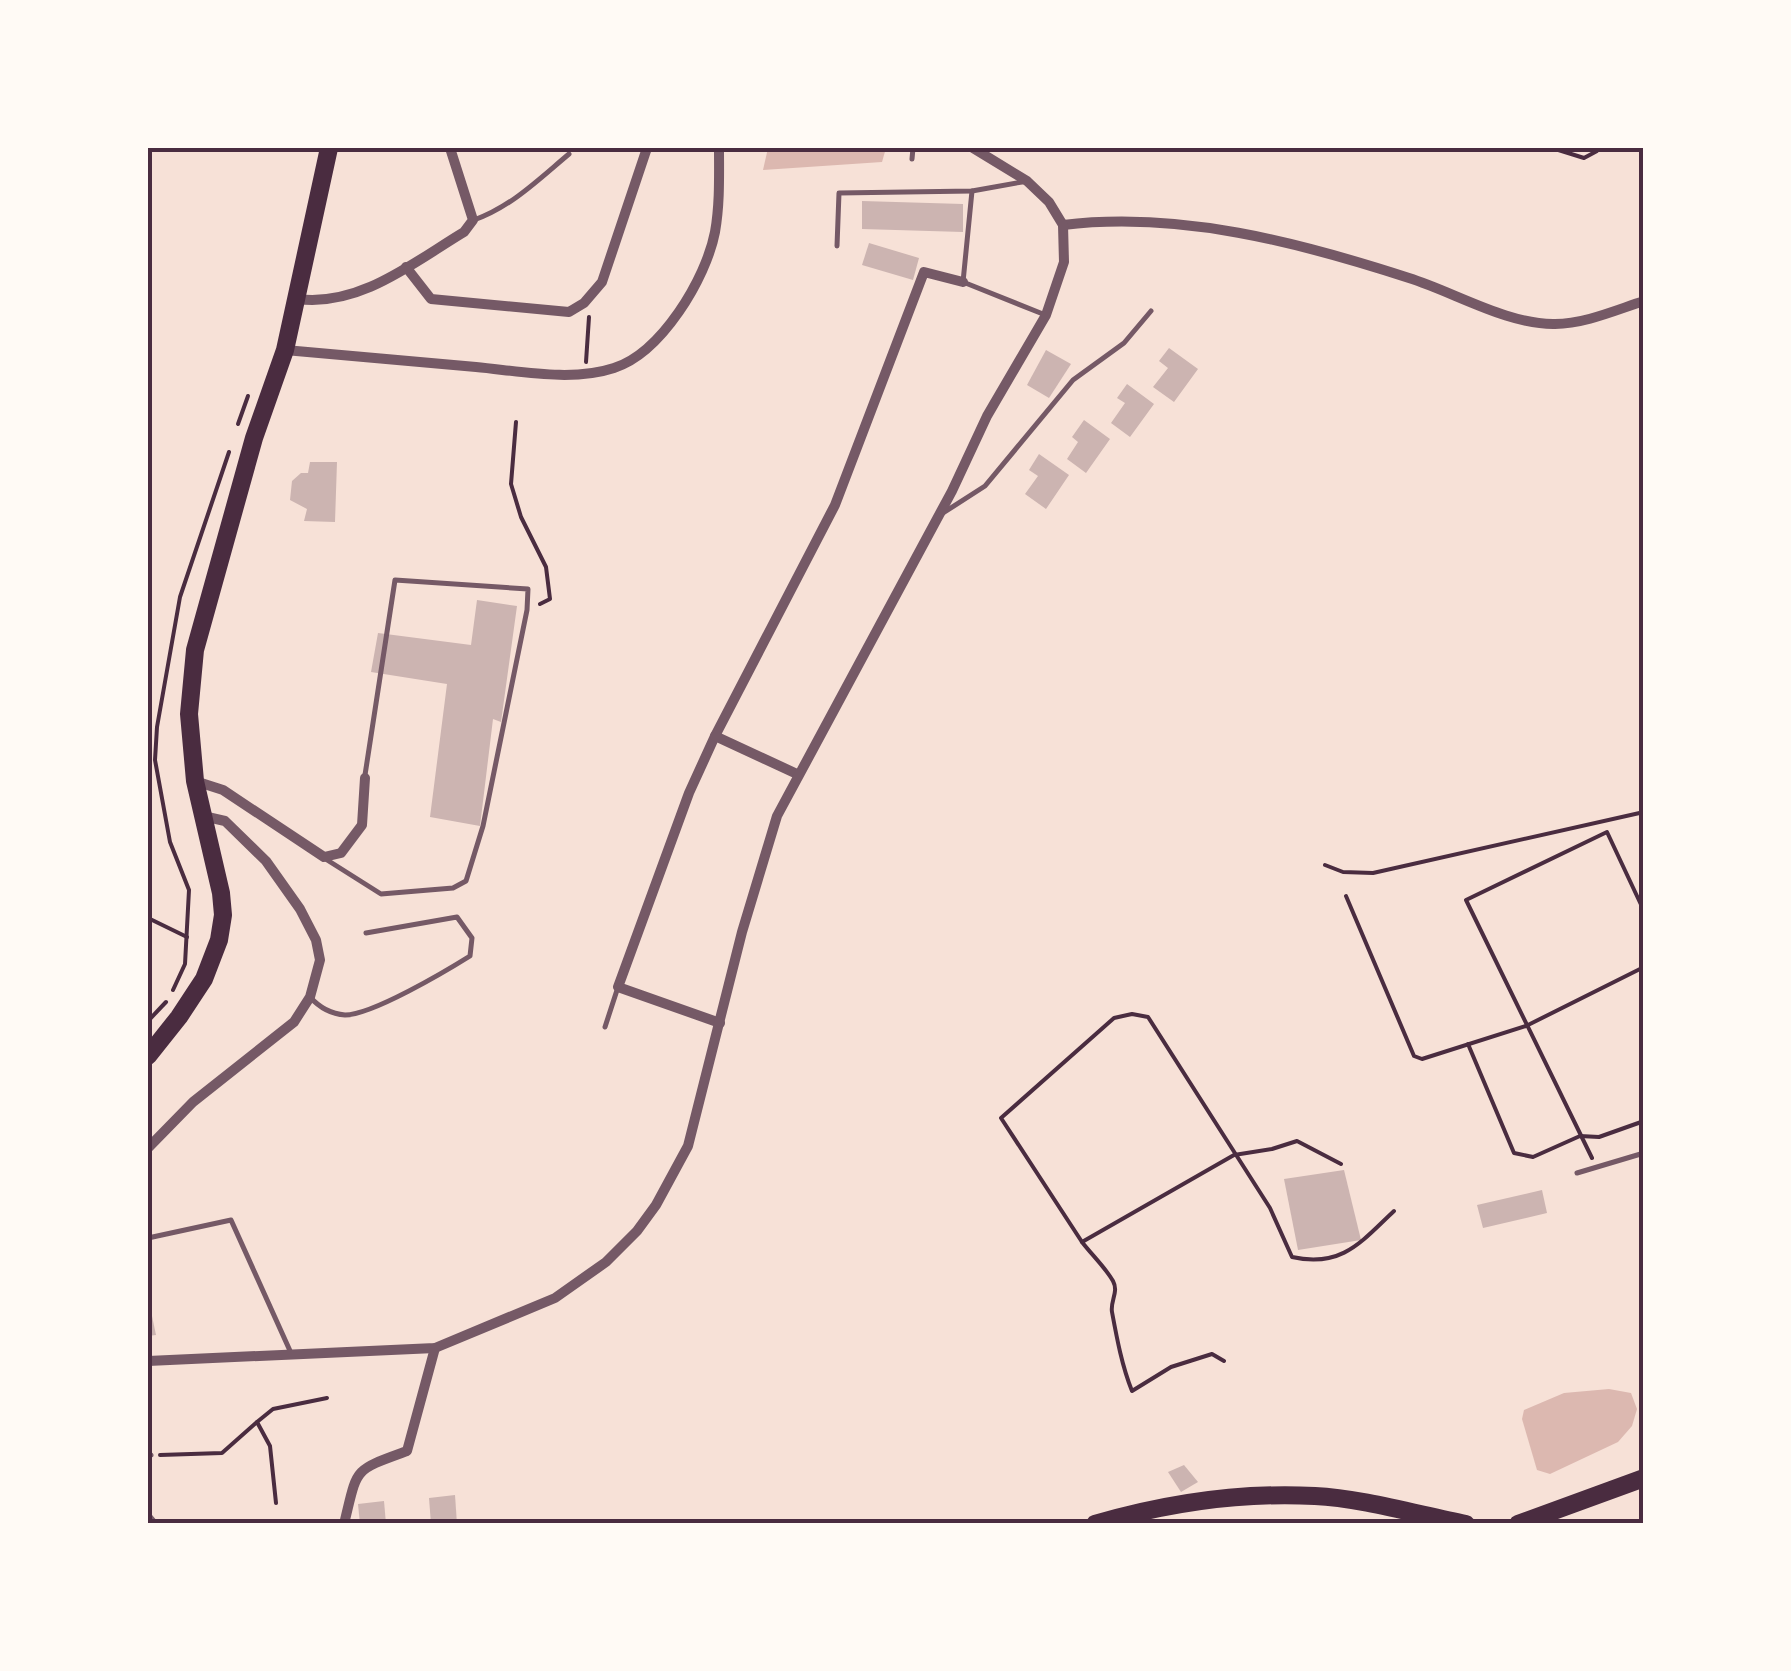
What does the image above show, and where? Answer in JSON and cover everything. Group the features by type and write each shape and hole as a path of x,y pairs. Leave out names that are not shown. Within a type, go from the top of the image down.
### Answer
{"main road":[{"path":"148,1056 204,979 219,940 221,893 195,781 189,714 195,650 254,438 286,350 328,148"},
{"path":"1518,1524 1644,1478"},
{"path":"1095,1524 1154,1507 1207,1499 1317,1496 1466,1524"}],"street":[{"path":"298,299 355,295 464,232 474,220 450,148"},
{"path":"406,267 431,300 570,312 584,303 602,282 647,148"},
{"path":"286,350 525,372 584,373 614,368 642,353 672,322 692,290 715,236 719,148"},
{"path":"148,1362 435,1348 555,1298 606,1262 656,1205 688,1146 777,816 988,416 1046,315 1064,262 1063,224 1049,202 1027,181 973,148"},
{"path":"1063,224 1169,224 1273,240 1410,278 1525,321 1556,324 1644,301"},
{"path":"720,1023 618,987 689,793 835,505 924,272 963,282"},
{"path":"715,736 797,774"},
{"path":"195,781 223,790 324,858 342,853 362,825 364,778"},
{"path":"148,1148 193,1102 294,1022 310,997 320,960 316,940 300,909 266,861 225,821 202,816"},
{"path":"344,1524 356,1475 370,1464 407,1450 435,1348"},
{"path":"148,1518 152,1524"}],"lane":[{"path":"912,159 913,148"},
{"path":"474,220 490,215 517,197 569,154"},
{"path":"837,246 839,193 972,191 1027,181"},
{"path":"972,191 963,282 1046,315"},
{"path":"938,516 985,486 1073,380 1124,343 1151,311"},
{"path":"324,858 381,894 453,888 466,881 482,826 527,610 528,589 395,580 364,778"},
{"path":"310,997 320,1007 344,1014 368,1010 470,956 472,938 457,917 366,934"},
{"path":"605,1027 618,987"},
{"path":"1576,1173 1644,1152"},
{"path":"148,1238 232,1220 292,1356"}],"path":[{"path":"1552,148 1584,158 1598,151 1595,148"},
{"path":"584,303 590,320 584,373"},
{"path":"236,431 245,398 274,382"},
{"path":"516,422 512,484 520,516 546,567 550,599 527,610"},
{"path":"148,1021 170,998 185,964 189,890 170,842 155,760 156,728 180,598 231,448"},
{"path":"148,729 156,728"},
{"path":"1325,865 1343,872 1373,873 1644,812"},
{"path":"1596,1166 1466,900 1607,832 1644,911"},
{"path":"1346,896 1414,1056 1422,1059 1526,1026 1644,967"},
{"path":"148,918 187,937"},
{"path":"1224,1361 1212,1354 1171,1367 1132,1391 1121,1363 1110,1306 1116,1291 1113,1281 1082,1242 1001,1118 1114,1018 1148,1016 1278,1223 1292,1257 1337,1258 1394,1211"},
{"path":"1468,1044 1514,1153 1532,1157 1580,1136 1599,1137 1644,1121"},
{"path":"1082,1242 1234,1155 1297,1141 1341,1164"},
{"path":"149,1455 222,1453 273,1409 327,1398"},
{"path":"257,1422 270,1446 276,1502"}],"shaded area":[{"path":"768,148 886,148 882,162 763,170"},
{"path":"1609,1389 1631,1393 1637,1409 1632,1426 1618,1442 1550,1474 1537,1470 1522,1419 1524,1410 1564,1393"}],"building":[{"path":"862,201 963,204 963,232 862,229"},
{"path":"869,243 919,258 913,280 862,265"},
{"path":"1169,348 1198,369 1174,402 1153,387 1168,368 1159,361"},
{"path":"1046,350 1071,364 1049,398 1027,385"},
{"path":"1127,384 1154,404 1130,437 1111,423 1125,403 1117,398"},
{"path":"1084,420 1110,439 1086,473 1067,459 1078,442 1072,437"},
{"path":"1039,454 1069,475 1046,509 1025,494 1038,476 1029,470"},
{"path":"310,462 337,462 335,522 304,521 307,509 290,500 292,481 301,473 308,473"},
{"path":"477,600 517,606 501,722 493,719 480,826 430,817 447,684 371,672 378,633 471,645"},
{"path":"1344,1170 1361,1240 1298,1250 1284,1179"},
{"path":"1542,1190 1547,1213 1483,1228 1477,1205"},
{"path":"148,1297 156,1335 148,1336"},
{"path":"1184,1465 1198,1482 1181,1492 1168,1472"},
{"path":"455,1495 457,1524 431,1524 429,1498"},
{"path":"384,1501 386,1524 360,1524 358,1504"}]}
